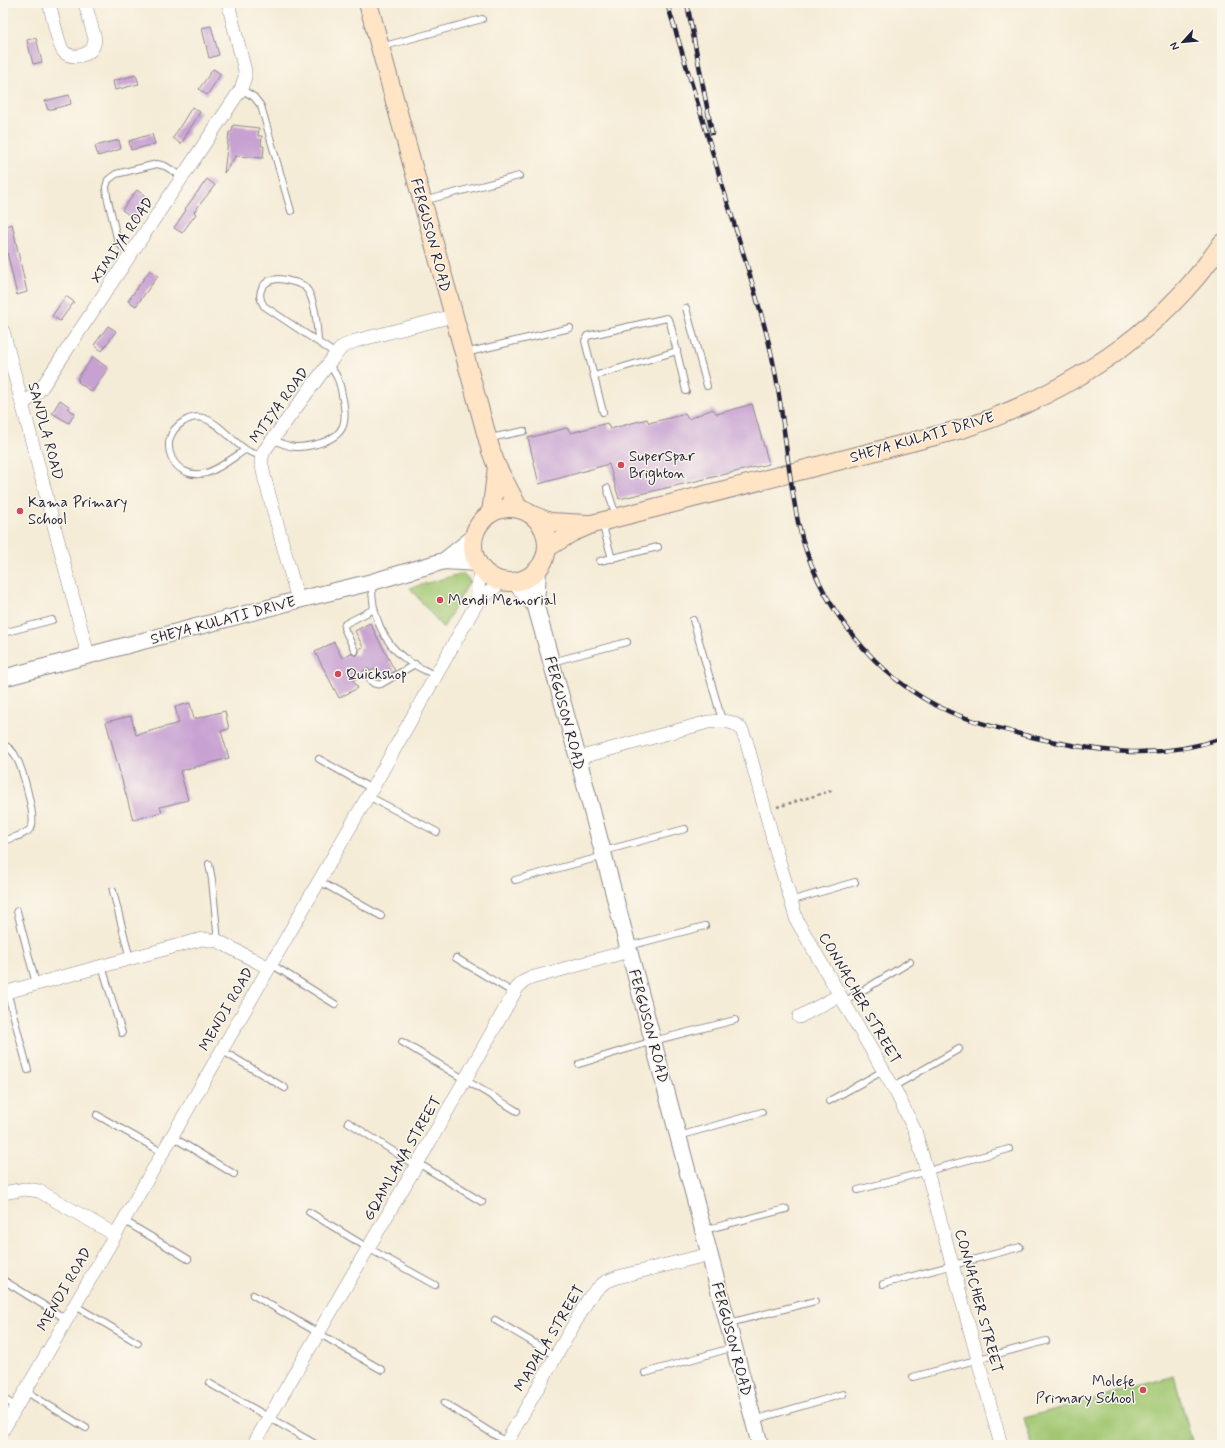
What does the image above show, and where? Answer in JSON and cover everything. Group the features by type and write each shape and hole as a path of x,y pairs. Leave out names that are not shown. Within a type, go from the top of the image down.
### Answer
{"main road":[{"name":"FERGUSON ROAD","path":"368,3 453,316 488,438 497,467 525,512"},
{"name":"SHEYA KULATI DRIVE","path":"547,548 551,547 560,539 571,533 603,521 962,429 1005,414 1038,399 1090,369 1133,338 1178,297 1200,273 1222,243"},
{"name":"FERGUSON ROAD","path":"491,513 497,467"},
{"path":"504,508 525,512 536,519 544,530 547,548 545,558 538,569 527,578 508,581 486,573 479,564 474,548 474,537 481,522 491,513 504,508"},
{"name":"SHEYA KULATI DRIVE","path":"525,512 550,522 603,521"}],"street":[{"path":"49,3 62,49 68,54 75,56 86,54 93,48 94,45 93,34 85,3"},
{"path":"228,3 246,77 241,89"},
{"name":"XIMIYA ROAD","path":"22,404 42,387 132,255 241,89"},
{"name":"MTIYA ROAD","path":"298,600 264,476 262,456 264,450 342,347 355,341 453,316"},
{"name":"SANDLA ROAD","path":"3,331 88,656"},
{"name":"SHEYA KULATI DRIVE","path":"444,561 474,537"},
{"name":"SHEYA KULATI DRIVE","path":"3,678 298,600 372,582 444,561 479,564"},
{"name":"MENDI ROAD","path":"477,603 479,564"},
{"name":"FERGUSON ROAD","path":"538,569 536,606 704,1230 727,1323 754,1420 758,1444"},
{"name":"MENDI ROAD","path":"3,1430 477,603 508,581"},
{"name":"FERGUSON ROAD","path":"508,581 536,606"},
{"path":"578,758 708,722 722,720"},
{"name":"CONNACHER STREET","path":"722,720 741,728 746,740 797,922 893,1087 910,1120 927,1171 1000,1445"},
{"path":"5,992 202,939 218,941 270,966"},
{"name":"GQAMLANA STREET","path":"253,1445 417,1164 517,988 523,982 531,978 628,948"},
{"path":"799,1017 842,998"},
{"path":"3,1193 25,1189 39,1191 114,1234"},
{"name":"MADALA STREET","path":"506,1444 589,1298 596,1290 605,1282 618,1277 710,1254"}],"lane":[{"path":"380,48 482,19"},
{"path":"241,89 254,97 261,106 291,211"},
{"path":"132,255 118,242 107,196 106,187 108,180 120,173 157,164 165,166 183,177"},
{"path":"422,202 519,176"},
{"path":"318,342 316,316 306,288 300,284 279,279 271,280 263,285 259,294 261,302 264,306 318,342 336,354"},
{"path":"686,308 707,386"},
{"path":"603,412 585,341 587,336 667,318 670,322 686,391"},
{"path":"464,354 570,328"},
{"path":"594,376 677,351"},
{"path":"272,440 288,447 298,448 325,442 336,436 340,431 346,412 336,375 328,365"},
{"path":"245,450 207,473 188,473 174,464 169,449 169,441 171,435 180,424 191,418 201,418 209,421 245,450 262,456"},
{"path":"488,438 524,430"},
{"path":"607,488 603,521 612,559"},
{"path":"600,561 658,547"},
{"path":"372,582 374,609 387,640 395,650 409,661 436,676"},
{"path":"355,651 344,628 345,624 374,609"},
{"path":"3,633 52,620"},
{"path":"693,620 722,720"},
{"path":"551,662 627,642"},
{"path":"367,673 372,683 378,685 414,664"},
{"path":"3,744 16,757 29,797 33,818 31,828 27,832 3,841"},
{"path":"319,759 370,792 437,832"},
{"path":"515,880 685,829"},
{"path":"209,864 218,941"},
{"path":"319,881 381,916"},
{"path":"790,901 855,882"},
{"path":"113,891 130,958"},
{"path":"17,911 36,984"},
{"path":"628,948 705,926"},
{"path":"456,958 514,993"},
{"path":"842,998 910,962"},
{"path":"102,966 122,1033"},
{"path":"270,966 335,1004"},
{"path":"5,992 28,1070"},
{"path":"579,1064 653,1041 735,1020"},
{"path":"402,1042 517,1110"},
{"path":"893,1087 959,1049"},
{"path":"221,1050 285,1088"},
{"path":"829,1101 883,1070"},
{"path":"679,1136 762,1112"},
{"path":"97,1115 162,1152"},
{"path":"348,1122 482,1202"},
{"path":"171,1136 234,1174"},
{"path":"858,1190 1008,1149"},
{"path":"704,1230 786,1209"},
{"path":"309,1212 368,1248 435,1285"},
{"path":"123,1220 188,1259"},
{"path":"883,1284 1020,1247"},
{"path":"3,1280 66,1319"},
{"path":"253,1295 382,1370"},
{"path":"727,1323 814,1301"},
{"path":"74,1305 138,1343"},
{"path":"494,1320 556,1356"},
{"path":"913,1377 1046,1341"},
{"path":"645,1373 734,1347"},
{"path":"209,1383 317,1445"},
{"path":"25,1391 86,1428"},
{"path":"754,1420 843,1394"},
{"path":"3,1398 16,1406"},
{"path":"444,1403 506,1444"}],"path":[{"path":"765,810 834,790"}],"green space":[{"path":"463,573 470,581 443,628 410,588"},
{"name":"Molefe Primary School","path":"1174,1376 1193,1445 1032,1445 1024,1418"}],"building":[{"path":"211,26 219,55 209,58 202,28"},
{"path":"36,38 42,62 33,64 27,40"},
{"path":"213,69 221,74 207,95 199,89"},
{"path":"136,75 139,84 115,90 113,81"},
{"path":"69,95 71,104 48,110 45,101"},
{"path":"192,107 200,112 181,144 173,138"},
{"path":"233,125 259,128 258,136 262,136 261,146 264,146 263,158 236,156 224,173 229,132 232,132"},
{"path":"152,134 155,144 131,150 129,141"},
{"path":"119,140 121,149 98,156 95,146"},
{"path":"207,179 215,185 194,212 196,214 182,233 174,228 186,210 185,209"},
{"path":"137,190 148,198 134,218 122,210"},
{"path":"12,224 27,292 17,295 3,235 3,227"},
{"path":"150,270 158,276 136,306 128,301"},
{"path":"66,296 74,302 60,321 52,316"},
{"path":"108,326 116,331 102,351 94,345"},
{"path":"93,357 108,368 92,392 78,382 79,380 77,379"},
{"path":"60,400 70,407 68,409 75,413 69,423 52,413"},
{"path":"752,404 769,464 619,499 609,464 539,484 528,438 567,428 571,433 607,423 610,429 647,419 649,423 685,414 688,419 713,409 717,414"},
{"path":"370,623 395,671 381,679 375,669 371,671 365,669 363,675 353,680 358,688 339,698 315,652 334,642 342,658 351,653 357,655 359,649 363,647 355,631"},
{"path":"190,703 194,719 225,711 229,729 221,731 229,758 180,771 188,800 160,807 162,812 133,820 106,722 131,716 136,735 179,723 175,707"}],"railway":[{"path":"667,3 756,296 772,355 798,522 807,552 819,581 834,609 852,635 873,658 897,680 922,698 970,720 1001,729 1080,747 1127,752 1174,750 1222,738"},
{"path":"687,3 712,133"}],"place":[{"name":"SuperSpar Brighton","path":"621,465"},
{"name":"Kama Primary School","path":"20,511"},
{"name":"Mendi Memorial","path":"440,600"},
{"name":"Quickshop","path":"338,674"},
{"name":"Molefe Primary School","path":"1143,1390"}]}
